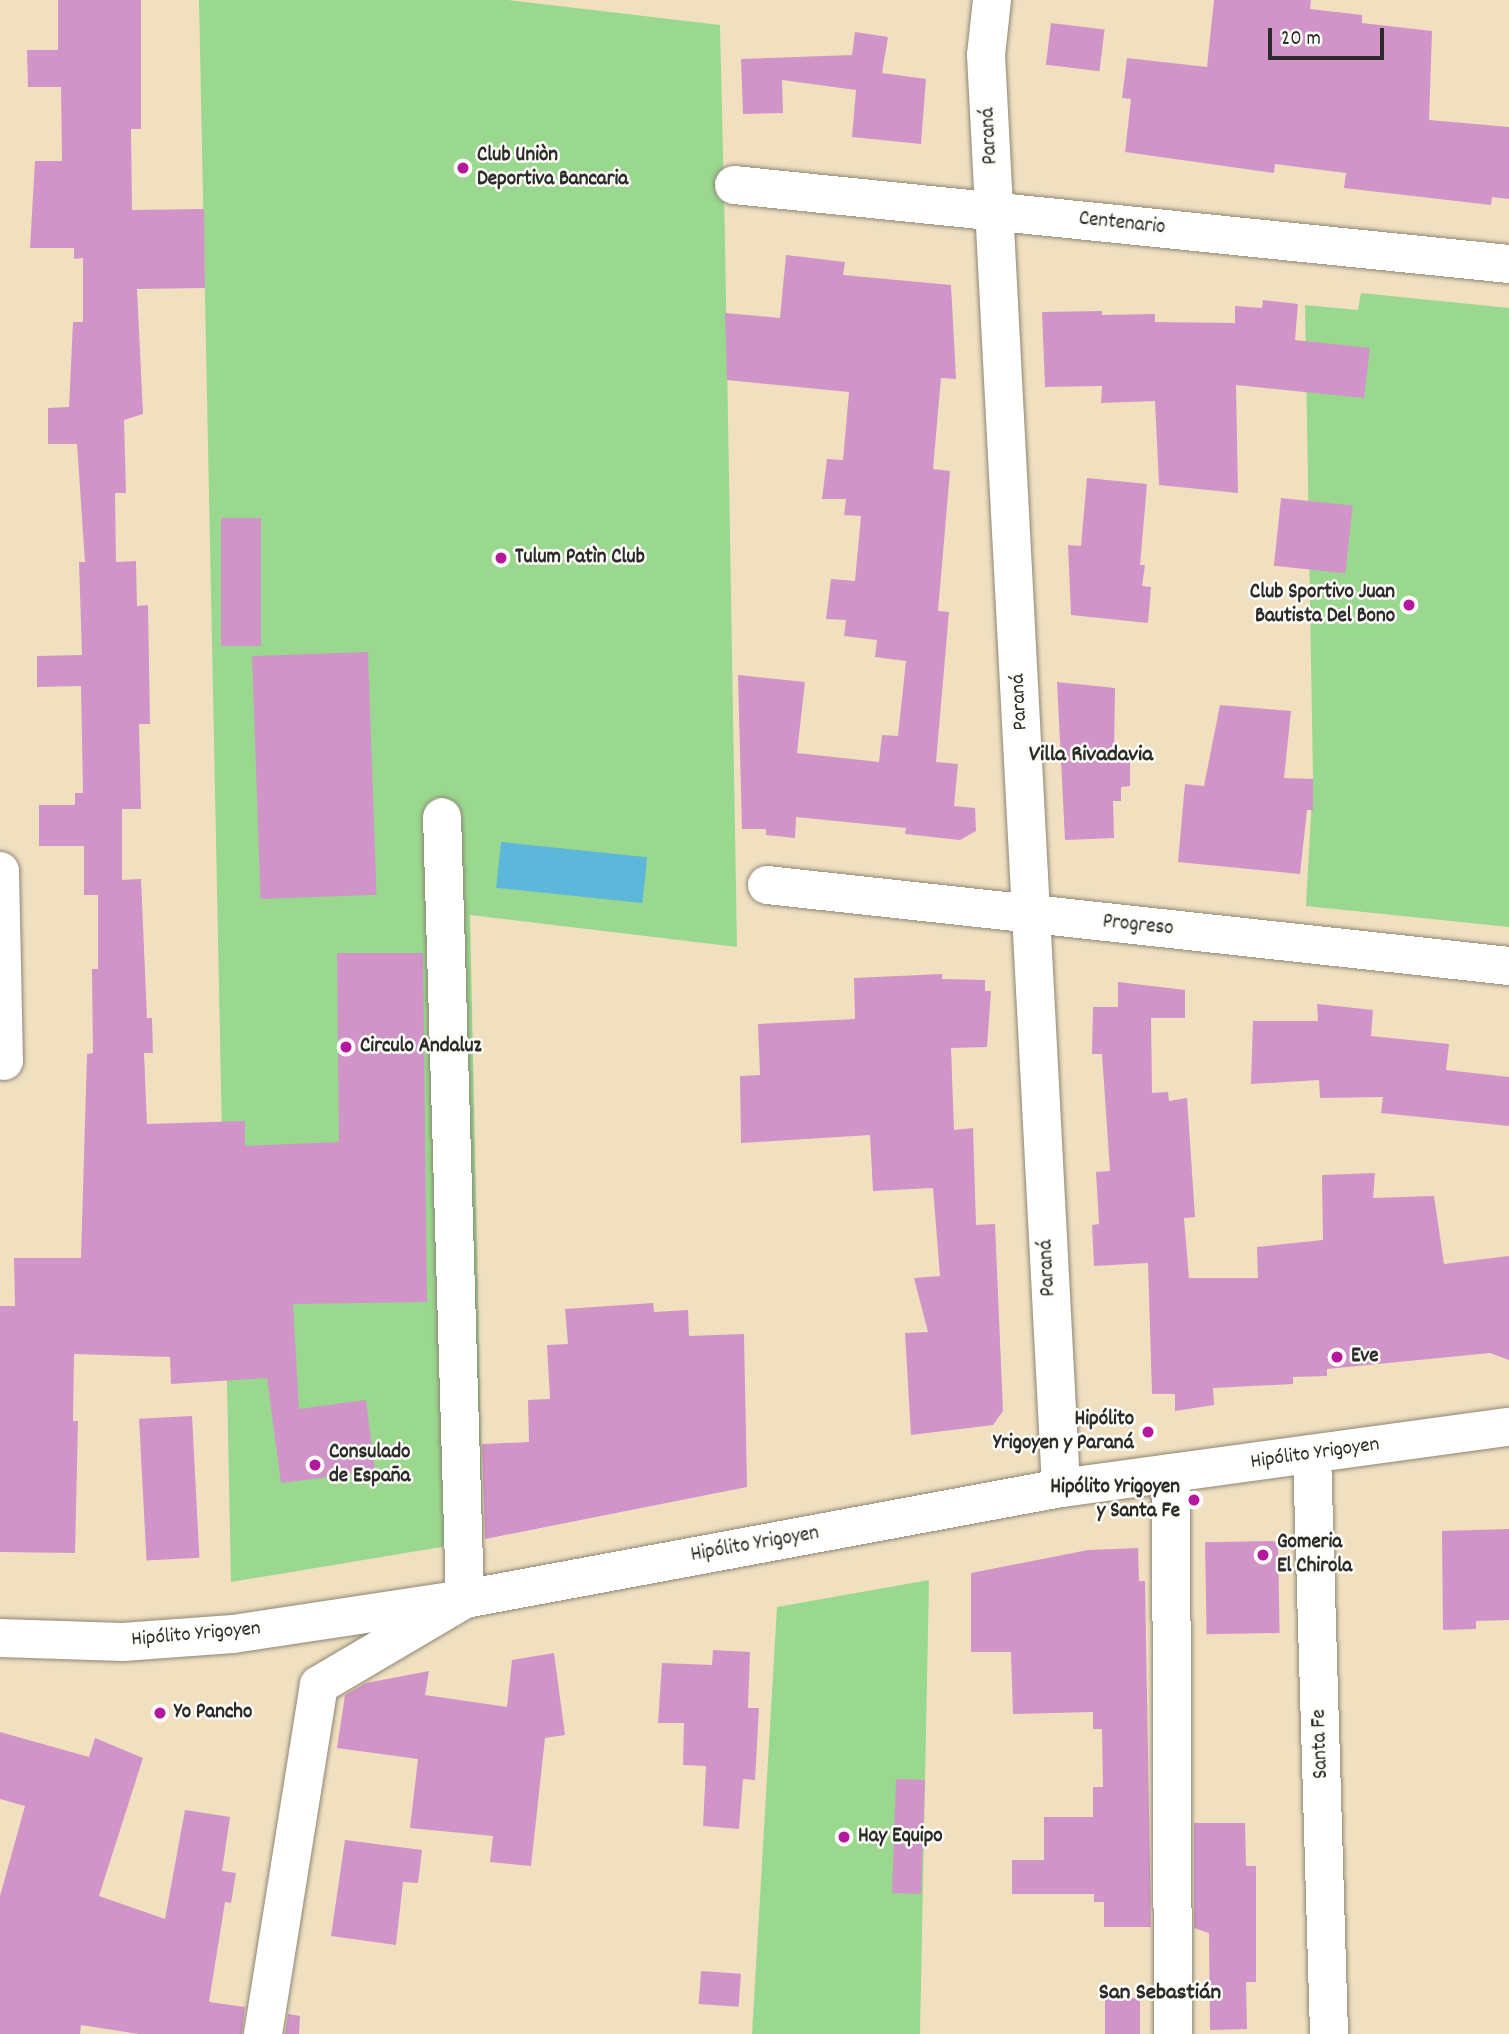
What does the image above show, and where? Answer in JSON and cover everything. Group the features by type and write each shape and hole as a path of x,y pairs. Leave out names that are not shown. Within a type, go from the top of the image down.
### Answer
{"street":[{"name":"Paraná","path":"992,0 986,55 1061,1488"},
{"name":"Centenario","path":"734,185 1509,264"},
{"path":"263,2034 319,1685 465,1599 443,817"},
{"path":"0,871 4,1061"},
{"name":"Progreso","path":"767,885 1509,966"},
{"name":"Hipólito Yrigoyen","path":"0,1638 123,1642 188,1639 465,1599 1061,1488 1509,1427"},
{"name":"Santa Fe","path":"1312,1454 1329,2034"},
{"path":"1171,1473 1173,2034"}],"green space":[{"path":"199,0 508,0 720,25 725,242 737,947 470,915 483,1540 231,1582"},
{"name":"Club Sportivo Juan Bautista Del Bono","path":"1361,293 1509,308 1509,927 1306,906 1313,779 1305,305 1358,310"},
{"name":"Hay Equipo","path":"929,1580 920,2034 752,2034 777,1607"}],"water":[{"path":"501,842 647,857 642,903 496,888"}],"building":[{"path":"58,0 141,0 141,129 131,129 132,210 204,209 205,288 137,289 143,414 124,420 126,493 115,493 116,562 136,561 137,606 148,605 150,724 139,724 141,809 122,809 122,880 141,879 147,1018 152,1018 153,1053 144,1053 147,1124 245,1121 245,1146 339,1142 337,953 423,953 427,1302 293,1304 299,1409 366,1400 375,1471 281,1483 267,1378 171,1384 170,1357 74,1354 73,1421 78,1421 75,1553 0,1552 0,1306 15,1306 14,1258 81,1258 87,1054 93,1053 92,969 98,969 98,895 84,895 84,846 39,846 39,805 75,805 75,793 83,793 81,686 37,687 37,656 82,655 79,562 85,562 77,444 48,444 48,408 69,407 73,322 83,322 83,258 74,259 74,248 30,248 35,161 62,161 61,87 28,87 27,50 58,50"},
{"path":"1214,0 1311,0 1310,9 1362,15 1362,23 1432,31 1429,120 1509,127 1509,199 1492,197 1491,205 1344,188 1346,173 1275,164 1274,173 1125,152 1131,99 1122,98 1127,58 1207,67"},
{"path":"1051,23 1105,30 1099,71 1046,65"},
{"path":"855,32 888,37 882,73 926,79 921,144 852,137 856,90 782,80 783,113 743,114 741,59 852,55"},
{"path":"786,255 845,262 843,275 951,285 956,379 941,378 933,469 950,471 938,611 949,612 936,762 958,764 954,806 975,808 976,831 960,840 905,834 906,828 796,817 795,838 766,835 766,829 742,829 738,675 805,682 797,753 879,762 882,735 898,736 906,661 875,657 877,640 844,636 846,620 826,619 831,579 855,581 861,516 844,515 846,499 822,499 827,459 843,460 849,392 727,380 725,313 780,318"},
{"path":"1263,300 1298,304 1295,340 1370,348 1364,398 1236,385 1238,493 1159,485 1155,401 1101,403 1102,386 1045,387 1042,312 1155,314 1155,322 1235,323 1235,306 1262,308"},
{"path":"1087,478 1147,484 1140,565 1145,565 1142,586 1151,587 1148,623 1071,615 1068,545 1081,546"},
{"path":"1281,498 1353,506 1345,573 1274,566"},
{"path":"221,518 261,518 261,646 221,646"},
{"path":"368,652 376,895 261,899 252,656"},
{"path":"1057,682 1115,688 1114,755 1130,754 1130,786 1121,787 1121,801 1113,801 1114,838 1065,840"},
{"path":"1220,705 1291,711 1284,778 1313,779 1313,810 1307,810 1300,874 1178,862 1185,784 1204,786"},
{"path":"942,974 942,979 985,980 985,991 991,991 987,1047 951,1048 954,1130 973,1128 976,1225 995,1224 1003,1411 993,1425 911,1435 905,1333 928,1332 914,1278 940,1276 933,1188 873,1191 870,1135 741,1143 740,1076 760,1075 758,1024 855,1019 854,978"},
{"path":"1118,982 1185,990 1185,1018 1151,1018 1152,1093 1168,1092 1169,1101 1187,1098 1195,1217 1184,1218 1189,1278 1258,1278 1257,1247 1323,1240 1322,1175 1375,1173 1373,1198 1434,1196 1444,1264 1509,1256 1509,1360 1490,1353 1327,1369 1327,1376 1293,1377 1293,1384 1213,1388 1214,1405 1175,1411 1175,1394 1152,1394 1148,1263 1094,1266 1092,1225 1099,1224 1096,1172 1110,1171 1102,1054 1092,1054 1093,1007 1118,1007"},
{"path":"1317,1004 1373,1010 1371,1036 1449,1044 1446,1070 1509,1077 1509,1126 1381,1113 1383,1097 1320,1098 1319,1080 1251,1084 1253,1021 1318,1021"},
{"path":"653,1303 654,1312 688,1310 689,1336 744,1334 747,1487 485,1539 482,1444 529,1442 528,1400 550,1399 547,1345 568,1344 565,1309"},
{"path":"192,1416 199,1558 147,1561 139,1419"},
{"path":"1509,1529 1509,1620 1476,1621 1476,1629 1443,1630 1442,1531"},
{"path":"1278,1541 1280,1633 1207,1634 1205,1542"},
{"path":"1138,1548 1139,1581 1145,1581 1151,1927 1104,1927 1104,1902 1094,1902 1094,1894 1012,1894 1012,1860 1044,1860 1044,1817 1093,1817 1093,1787 1103,1787 1102,1729 1093,1729 1093,1712 1013,1714 1011,1652 971,1652 971,1573 1088,1550"},
{"path":"713,1650 750,1652 748,1708 759,1708 755,1780 743,1779 739,1829 703,1826 706,1766 683,1765 684,1723 658,1723 662,1663 712,1665"},
{"path":"554,1653 565,1735 545,1738 531,1866 490,1862 493,1836 410,1828 418,1759 337,1748 345,1695 366,1683 429,1671 425,1695 507,1707 512,1660"},
{"path":"0,1732 89,1757 95,1738 143,1758 99,1896 165,1919 185,1810 230,1817 222,1871 236,1873 231,1903 225,1902 209,2002 245,2007 242,2034 139,2034 81,2025 80,2034 0,2034 0,1896 25,1806 0,1799"},
{"path":"896,1779 925,1780 921,1894 892,1893"},
{"path":"1194,1823 1245,1823 1246,1866 1256,1866 1256,1982 1246,1982 1247,2029 1210,2030 1209,1933 1194,1928"},
{"path":"345,1840 422,1850 418,1883 403,1882 396,1945 331,1936"},
{"path":"701,1971 741,1974 739,2007 699,2004"},
{"path":"1105,1998 1140,1998 1140,2034 1105,2034"},
{"path":"288,2014 300,2016 299,2034 285,2034"}],"place":[{"name":"Club Uniòn Deportiva Bancaria","path":"463,168"},
{"name":"Tulum Patìn Club","path":"501,558"},
{"name":"Club Sportivo Juan Bautista Del Bono","path":"1409,605"},
{"name":"Circulo Andaluz","path":"346,1047"},
{"name":"Eve","path":"1337,1357"},
{"name":"Hipólito Yrigoyen y Paraná","path":"1148,1432"},
{"name":"Consulado de España","path":"315,1465"},
{"name":"Hipólito Yrigoyen y Santa Fe","path":"1194,1500"},
{"name":"Gomeria El Chirola","path":"1263,1555"},
{"name":"Yo Pancho","path":"160,1713"},
{"name":"Hay Equipo","path":"844,1837"}],"district":[{"name":"Villa Rivadavia","path":"1091,756"},
{"name":"San Sebastián","path":"1160,1994"}]}
